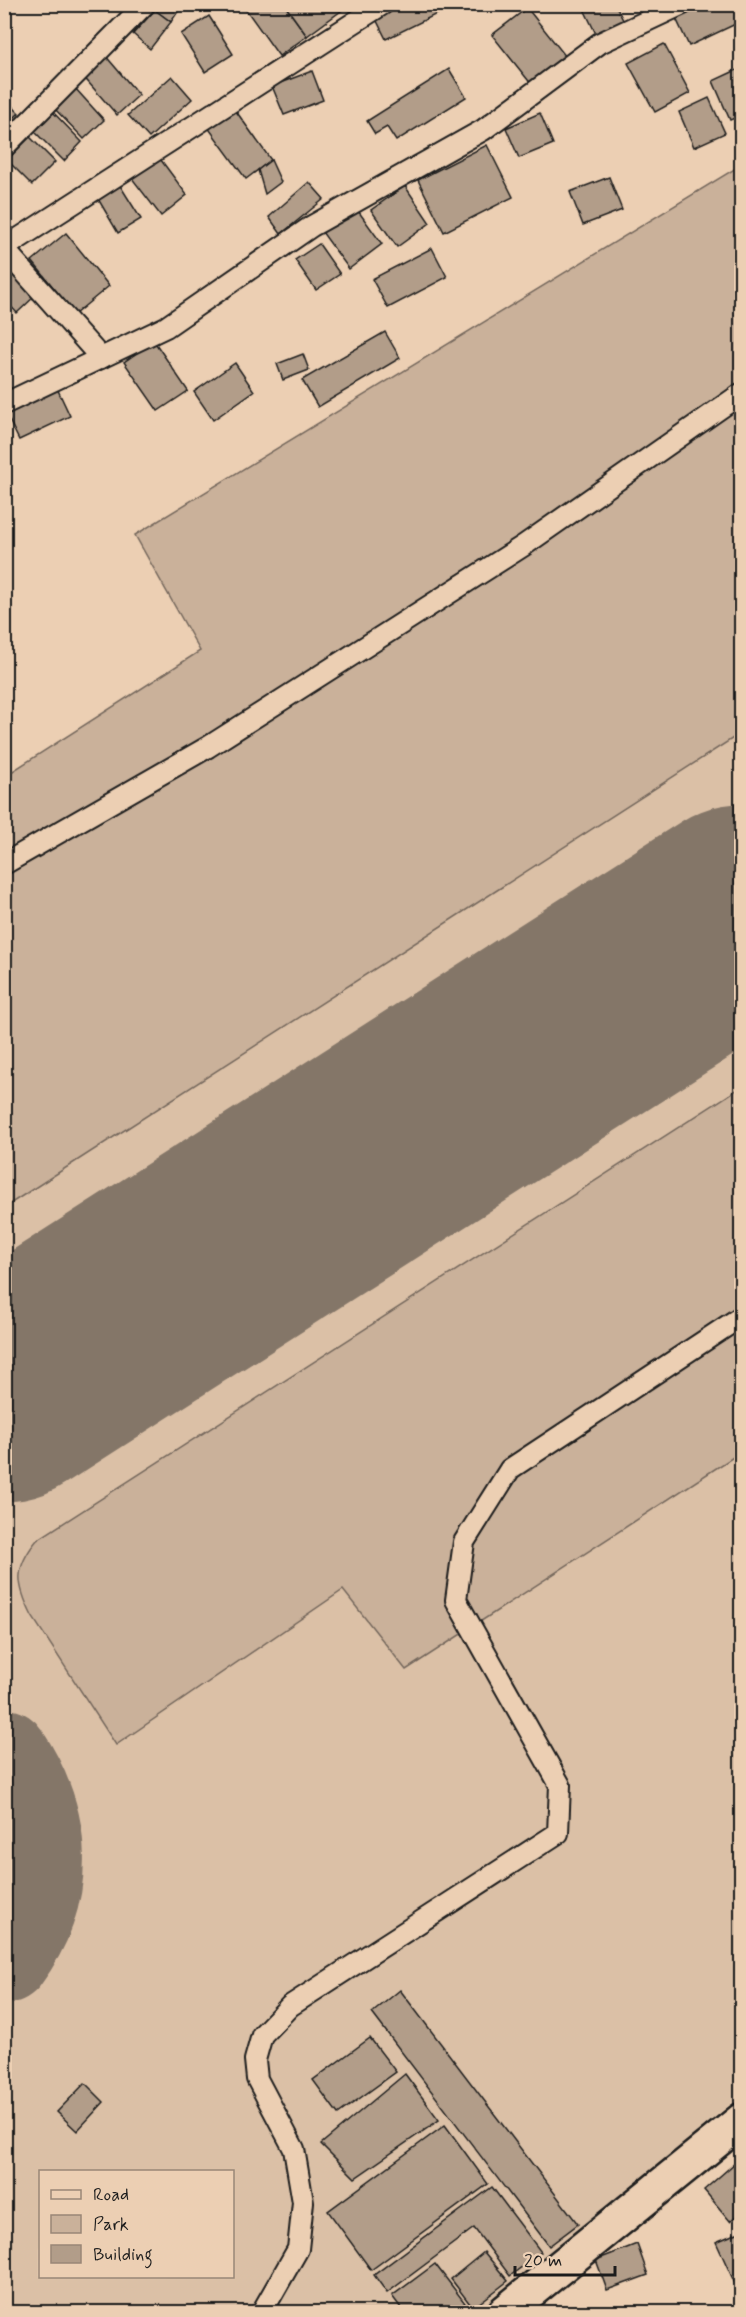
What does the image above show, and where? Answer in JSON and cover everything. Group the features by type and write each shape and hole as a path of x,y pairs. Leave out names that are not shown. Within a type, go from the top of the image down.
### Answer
{"street":[{"path":"505,2313 741,2120"}],"lane":[{"path":"101,358 4,249 383,4"},
{"path":"4,404 166,327 312,226 483,130 600,43 684,4"},
{"path":"4,147 139,6"},
{"path":"4,864 208,747 514,552 741,393"},
{"path":"262,2313 298,2249 303,2202 294,2149 257,2079 255,2060 262,2035 290,2006 558,1833 560,1785 456,1600 464,1542 510,1469 741,1317"}],"shaded area":[{"path":"741,165 741,2095 482,2312 5,2312 5,776 200,651 135,535"}],"green space":[{"path":"741,165 741,733 5,1207 5,776 200,651 135,535"},
{"path":"741,1087 741,1452 406,1670 343,1590 116,1745 32,1616 23,1595 20,1585 21,1568 24,1559 37,1540"}],"building":[{"path":"158,4 183,4 171,22 155,10"},
{"path":"242,4 284,4 307,36 279,56"},
{"path":"284,4 343,4 345,8 307,36"},
{"path":"394,4 444,4 447,9 386,39 374,15"},
{"path":"615,4 625,24 598,38 582,5"},
{"path":"695,4 742,4 742,21 689,46 674,14"},
{"path":"527,8 567,58 532,85 492,35"},
{"path":"155,10 171,22 150,49 133,34"},
{"path":"209,16 233,54 205,72 181,34"},
{"path":"664,44 690,93 655,112 628,63"},
{"path":"104,54 139,95 117,115 81,74"},
{"path":"449,69 466,97 396,141 387,127 375,134 367,121"},
{"path":"739,69 742,115 730,120 713,81"},
{"path":"312,71 323,100 284,115 272,86"},
{"path":"172,76 192,99 149,138 128,115"},
{"path":"74,87 104,120 84,139 53,107"},
{"path":"4,98 19,113 4,128"},
{"path":"709,98 725,133 694,147 679,112"},
{"path":"233,107 271,160 246,179 207,126"},
{"path":"50,109 82,142 64,161 31,128"},
{"path":"540,113 553,144 519,158 506,128"},
{"path":"30,137 55,162 32,185 7,160"},
{"path":"487,145 513,197 444,232 418,180"},
{"path":"158,156 187,195 161,216 131,177"},
{"path":"271,160 281,182 265,194 258,170"},
{"path":"609,177 622,210 583,225 570,192"},
{"path":"116,179 141,219 118,233 94,192"},
{"path":"309,182 324,199 281,234 269,217"},
{"path":"405,186 430,223 397,247 371,210"},
{"path":"356,208 382,244 349,269 322,232"},
{"path":"66,233 109,286 75,314 32,261"},
{"path":"319,244 340,274 316,290 295,260"},
{"path":"432,248 447,277 388,308 372,279"},
{"path":"4,258 37,294 17,313 4,299"},
{"path":"385,332 400,358 318,407 302,380"},
{"path":"154,341 188,391 158,411 124,362"},
{"path":"303,354 309,370 283,380 277,364"},
{"path":"235,363 254,391 213,420 194,392"},
{"path":"56,386 70,416 19,440 4,410"},
{"path":"400,1990 578,2224 549,2246 372,2013"},
{"path":"370,2038 396,2072 338,2114 313,2080"},
{"path":"405,2074 439,2120 355,2178 321,2144"},
{"path":"85,2083 104,2102 77,2131 57,2112"},
{"path":"445,2125 488,2184 371,2270 328,2211"},
{"path":"742,2157 742,2211 730,2221 704,2190"},
{"path":"492,2187 541,2252 510,2276 474,2228 387,2293 374,2275"},
{"path":"742,2231 742,2299 716,2242"},
{"path":"637,2244 648,2275 607,2290 596,2260"},
{"path":"484,2252 508,2281 473,2308 451,2279"},
{"path":"435,2264 465,2303 453,2312 404,2312 392,2296"}],"taxiway":[{"path":"4,1395 52,1358"},
{"path":"4,1754 19,1779 29,1805 36,1831 39,1857 37,1883 31,1909 20,1934 4,1959"}],"runway":[{"path":"4,1389 742,916"}]}
